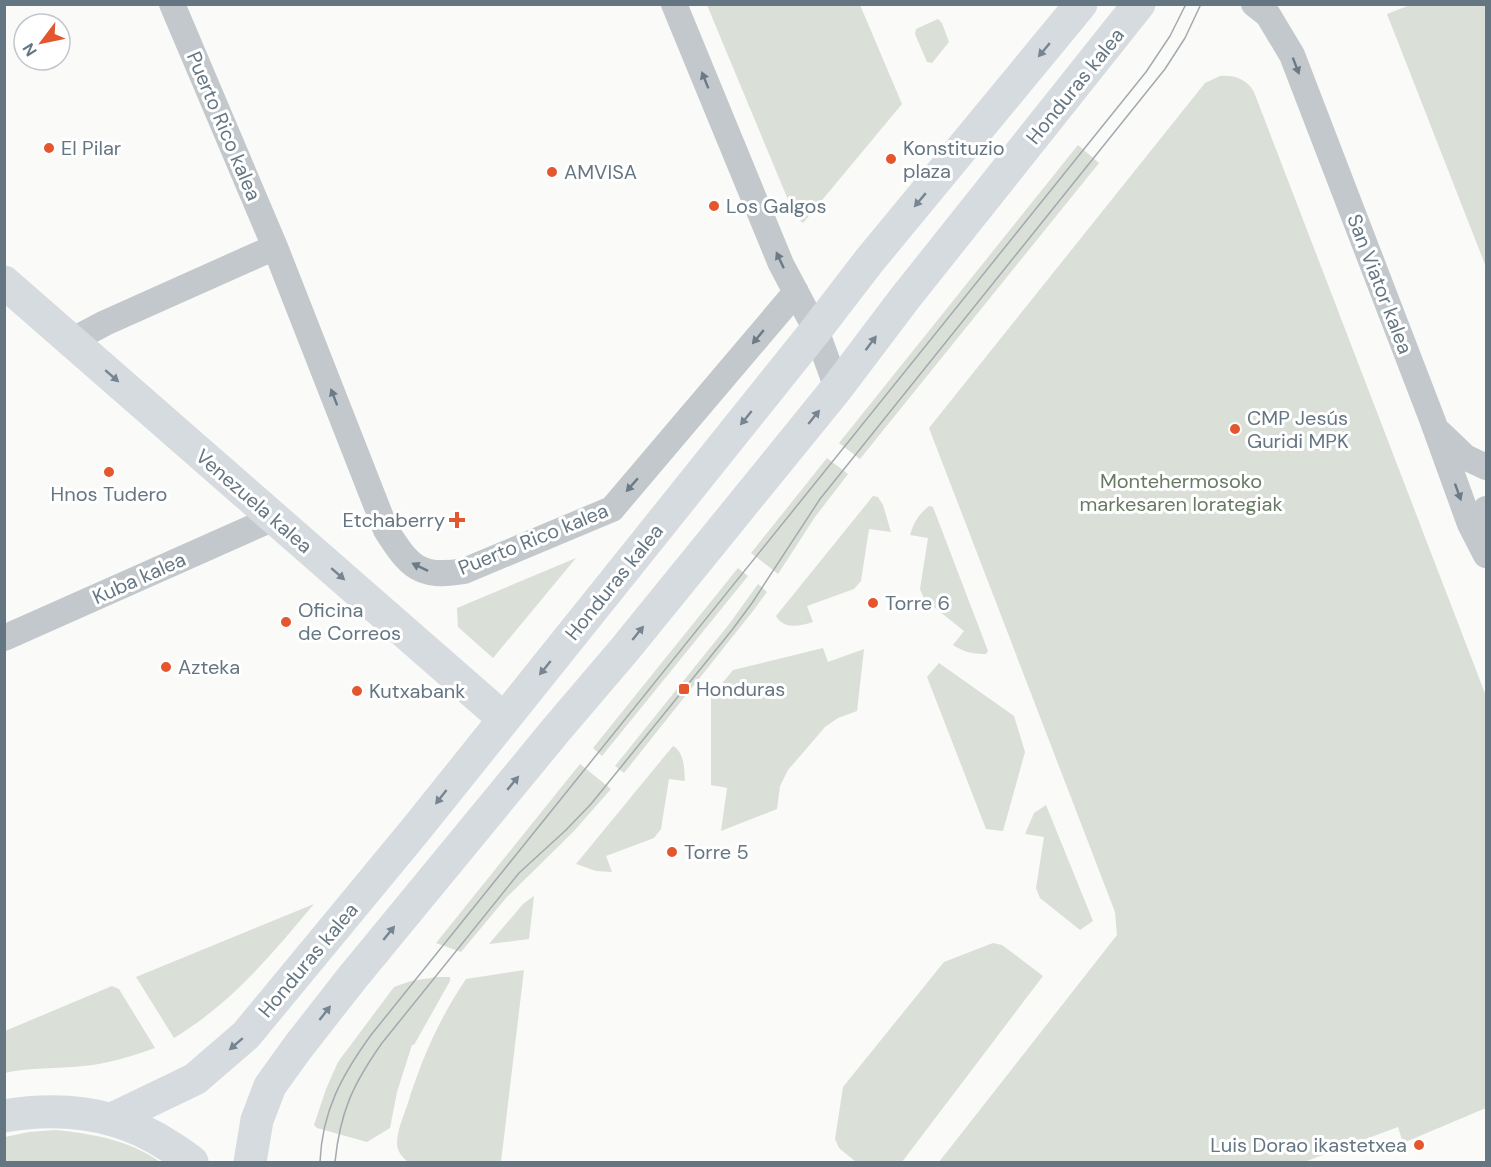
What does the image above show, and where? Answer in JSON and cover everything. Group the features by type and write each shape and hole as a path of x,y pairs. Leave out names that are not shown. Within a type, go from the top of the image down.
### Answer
{"main road":[{"name":"Honduras kalea","path":"112,1119 195,1079 246,1035 417,828 869,261 1081,4"},
{"name":"Honduras kalea","path":"250,1162 257,1120 270,1086 298,1047 556,730 626,649 837,388 905,297 1141,9"},
{"name":"Venezuela kalea","path":"4,282 503,718"},
{"path":"4,1116 34,1111 73,1111 112,1119 152,1135 192,1162"}],"street":[{"name":"Puerto Rico kalea","path":"172,4 275,247 386,530 404,558 423,570 443,574 464,571 612,509 796,292"},
{"path":"674,4 781,264 816,330 837,388"},
{"name":"San Viator kalea","path":"1262,8 1292,55 1470,524 1486,555"},
{"path":"71,341 105,323 275,247"},
{"path":"1434,425 1444,438 1465,457 1486,467"},
{"path":"1486,509 1483,526 1486,543"},
{"name":"Kuba kalea","path":"4,638 274,518"}],"green space":[{"path":"707,5 860,5 902,104 803,223 794,214"},
{"path":"1410,5 1486,5 1486,267 1387,14"},
{"path":"938,19 942,23 949,42 932,63 927,62 915,34 916,29"},
{"name":"Montehermosoko markesaren lorategiak","path":"1220,76 1240,79 1254,92 1486,696 1486,1108 1403,1143 1398,1127 1304,1162 939,1162 1117,935 1115,912 929,428 1205,83"},
{"path":"1078,145 1099,163 860,459 839,443"},
{"path":"827,458 848,474 815,517 778,574 751,553"},
{"path":"873,496 878,497 883,505 891,532 869,529 861,581 854,589 807,606 813,622 798,626 783,623 776,616"},
{"path":"929,506 933,507 988,651 986,654 968,652 953,645 964,631 924,599 920,589 928,538 910,535 917,519"},
{"path":"576,558 493,658 458,627 457,608"},
{"path":"738,568 748,576 602,756 593,748"},
{"path":"758,584 767,592 624,773 615,766 730,623"},
{"path":"823,648 828,662 864,649 857,711 838,718 825,727 788,770 780,786 777,809 721,831 727,788 711,785 711,697 733,670"},
{"path":"939,663 1014,716 1025,752 1003,831 986,829 927,677"},
{"path":"673,746 682,757 685,781 669,779 661,829 654,838 606,856 612,872 596,871 576,864"},
{"path":"580,764 611,789 574,831 506,898 461,952 436,943"},
{"path":"1046,805 1093,921 1080,930 1040,898 1036,888 1044,837 1025,834 1034,813"},
{"path":"534,896 529,939 489,944 523,904"},
{"path":"314,904 250,977 215,1009 174,1038 136,977"},
{"path":"993,943 1002,945 1043,976 902,1162 856,1162 839,1148 835,1139 843,1087 944,962"},
{"path":"524,970 501,1162 408,1162 398,1149 399,1129 425,1056 456,994 466,979"},
{"path":"450,977 450,981 412,1045 397,1092 390,1128 367,1142 317,1128 314,1125 338,1062 394,987 411,981"},
{"path":"112,986 119,989 155,1048 102,1063 5,1073 5,1031"},
{"path":"56,1130 97,1136 123,1143 160,1162 5,1162 5,1137"}],"tram line":[{"path":"320,1162 325,1126 335,1094 371,1035 1146,72 1170,36 1186,4"},
{"path":"335,1162 344,1113 363,1072 382,1043 519,873 591,804 732,630 820,499 1165,69 1185,38 1201,4"}],"place":[{"name":"El Pilar","path":"49,148"},
{"name":"Konstituzio plaza","path":"891,159"},
{"name":"AMVISA","path":"552,172"},
{"name":"Los Galgos","path":"714,206"},
{"name":"CMP Jesús Guridi MPK","path":"1235,429"},
{"name":"Hnos Tudero","path":"109,472"},
{"name":"Etchaberry","path":"457,520"},
{"name":"Torre 6","path":"873,603"},
{"name":"Oficina de Correos","path":"286,622"},
{"name":"Azteka","path":"166,667"},
{"name":"Honduras","path":"684,689"},
{"name":"Kutxabank","path":"357,691"},
{"name":"Torre 5","path":"672,852"},
{"name":"Luis Dorao ikastetxea","path":"1419,1145"}]}
